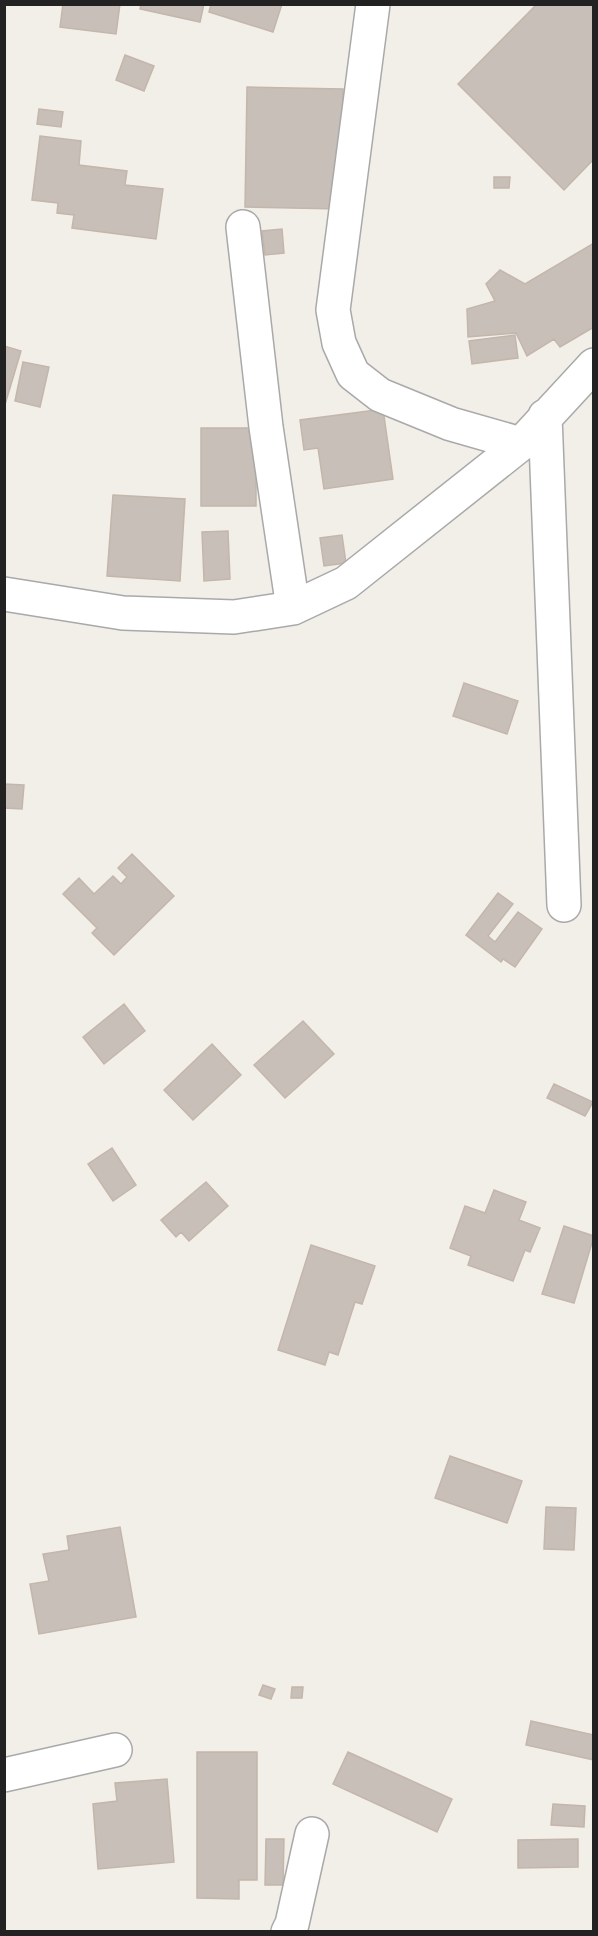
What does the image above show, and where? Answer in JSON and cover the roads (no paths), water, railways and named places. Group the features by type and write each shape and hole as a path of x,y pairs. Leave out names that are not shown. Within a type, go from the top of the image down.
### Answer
{"street":[{"path":"373,4 333,310 339,343 353,374 380,395 451,424 521,444"},
{"path":"243,227 266,427 293,608"},
{"path":"4,594 123,614 234,617 293,608 346,583 521,444 594,365"},
{"path":"545,416 564,905"},
{"path":"4,1774 115,1750"},
{"path":"288,1932 292,1924 312,1834"}]}
